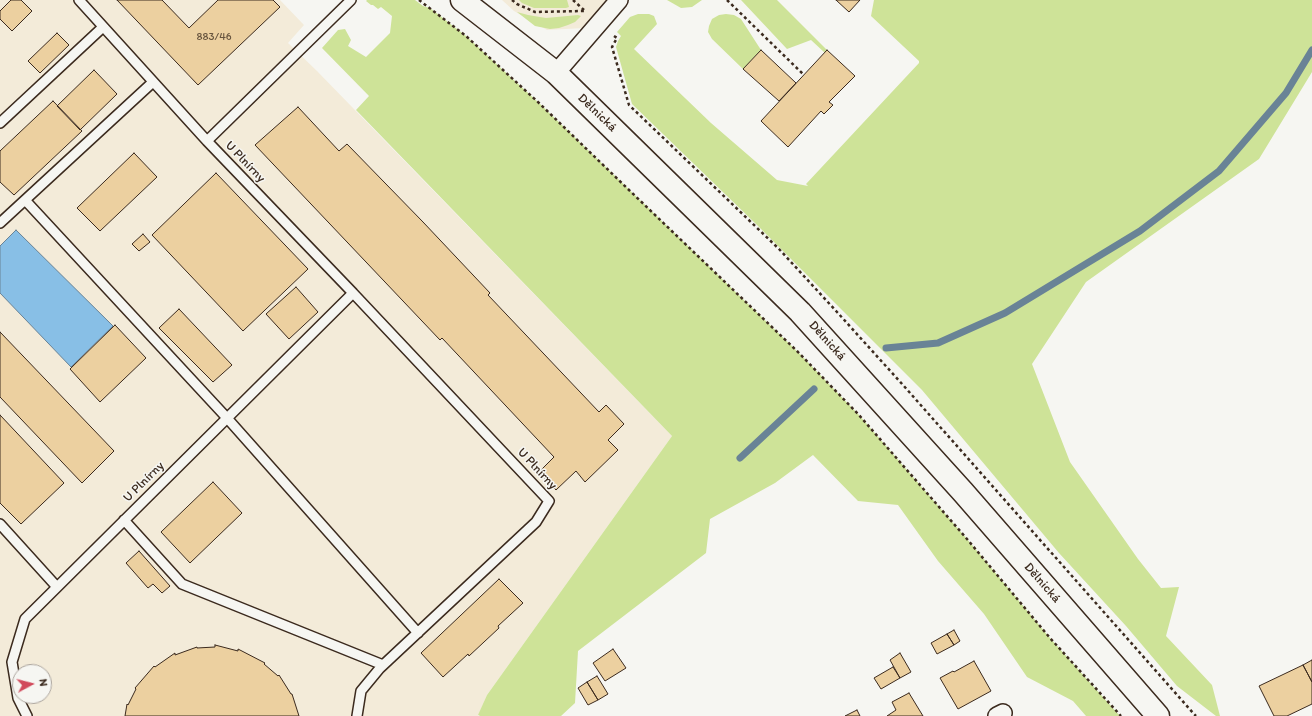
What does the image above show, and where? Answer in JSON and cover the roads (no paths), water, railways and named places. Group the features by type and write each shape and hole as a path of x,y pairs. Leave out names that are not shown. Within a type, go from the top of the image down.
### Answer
{"street":[{"name":"Dělnická","path":"462,0 556,73 800,312 963,492 1158,716"},
{"path":"556,73 619,0"}],"lane":[{"path":"78,0 207,141"},
{"name":"U Plnírny","path":"351,0 207,141 549,501 536,522 383,665 361,691 357,716"},
{"path":"0,123 103,27"},
{"path":"0,223 153,82"},
{"path":"25,200 227,418 418,633"},
{"name":"U Plnírny","path":"27,716 18,698 12,662 25,619 353,293"},
{"path":"124,520 182,584 383,665"},
{"path":"0,524 57,587"}],"water":[{"path":"16,230 113,326 71,367 0,293 0,246"}],"waterway":[{"path":"886,348 938,343 1005,313 1140,231 1219,171 1286,93 1312,50"},
{"path":"740,458 814,389"}]}
